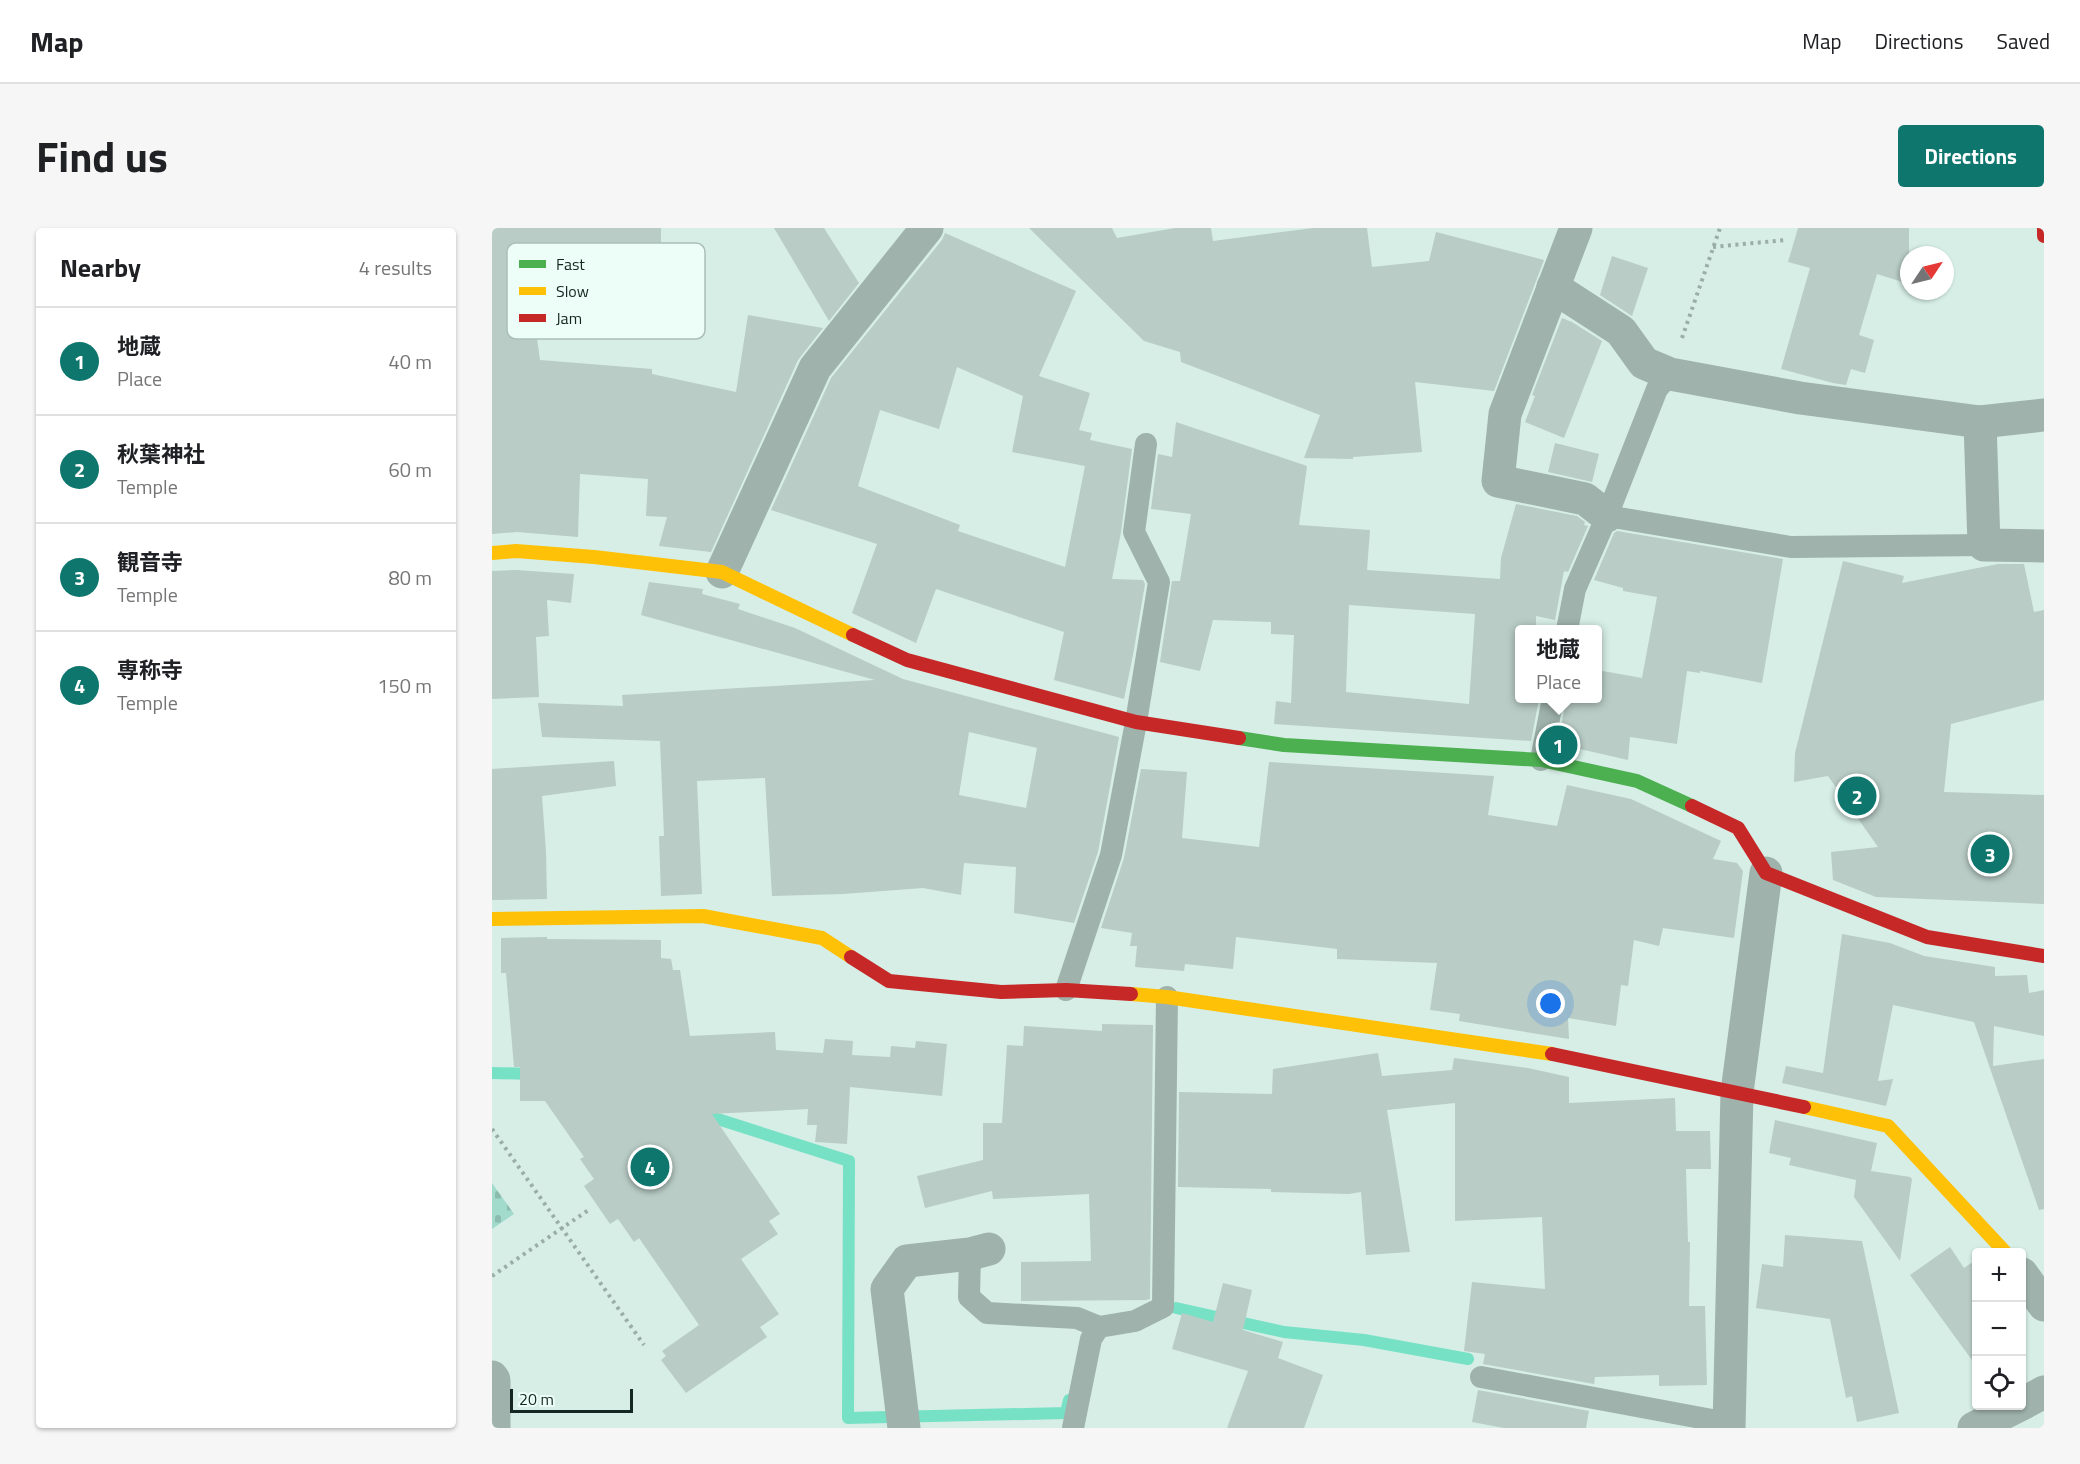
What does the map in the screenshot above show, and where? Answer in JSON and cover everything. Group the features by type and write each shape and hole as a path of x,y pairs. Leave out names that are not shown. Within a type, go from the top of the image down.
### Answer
{"street":[{"path":"722,572 815,368 927,228"},
{"path":"1576,228 1505,414 1498,481 1585,499 1607,516"},
{"path":"2044,228 2044,236"},
{"path":"1553,287 1621,331 1644,363 1670,374 1800,398 1980,422 2044,415"},
{"path":"1980,422 1984,545 2044,546"},
{"path":"492,553 516,551 594,557 722,572 907,660 1136,722 1284,745 1540,760 1637,781 1738,828 1766,873 1927,937 2044,956"},
{"path":"1728,1425 1737,1092 1766,873"},
{"path":"492,919 703,916 822,938 889,981 1001,992 1066,990 1167,997 1532,1050 1737,1092 1888,1126 2001,1248"},
{"path":"904,1428 887,1289 907,1261 980,1252"},
{"path":"2026,1280 2044,1305"},
{"path":"492,1377 494,1428"},
{"path":"2026,1402 2044,1392"},
{"path":"1974,1428 2010,1410"}],"lane":[{"path":"1568,625 1575,589 1607,516 1657,388 1670,374"},
{"path":"1066,990 1111,855 1159,582 1134,532 1146,444"},
{"path":"1607,516 1791,548 1984,545"},
{"path":"1540,760 1552,703"},
{"path":"980,1252 969,1297 987,1313 1077,1318 1099,1327 1134,1321 1163,1307 1167,997"},
{"path":"1073,1428 1091,1339 1099,1327"},
{"path":"1481,1377 1728,1425"}],"path":[{"path":"1670,374 1720,228"},
{"path":"1713,247 1785,240"},
{"path":"492,1129 644,1345"},
{"path":"492,1276 590,1209"}],"green space":[{"path":"492,1183 514,1214 492,1229"}],"building":[{"path":"492,228 661,228 661,243 507,243 507,339 537,339 540,360 652,369 652,374 736,392 748,315 823,328 798,360 711,552 659,546 667,517 646,516 648,479 580,474 578,537 517,532 492,534"},
{"path":"774,228 824,228 859,283 829,321"},
{"path":"1029,228 1112,228 1117,238 1175,228 1211,228 1213,241 1313,228 1367,228 1372,267 1429,261 1436,232 1544,260 1494,391 1415,382 1422,452 1353,457 1353,459 1304,458 1320,415 1181,362 1180,352 1144,341"},
{"path":"1798,228 1909,228 1909,246 1900,246 1900,281 1877,274 1859,335 1874,340 1865,373 1851,369 1846,385 1781,369 1810,268 1788,262"},
{"path":"945,233 1076,291 1039,376 1090,393 1079,430 1092,433 1090,440 1132,449 1112,579 1143,580 1145,584 1124,699 1054,680 1064,632 936,589 916,643 852,613 877,544 771,510 831,378 942,240","holes":["957,367 1023,396 1012,452 1085,466 1065,567 958,531 960,525 858,486 880,410 939,429"]},
{"path":"1612,256 1648,268 1632,316 1600,295"},
{"path":"1562,318 1602,341 1564,438 1525,422 1535,396 1532,395"},
{"path":"1176,422 1307,466 1299,525 1370,530 1367,570 1500,579 1501,558 1516,504 1577,516 1585,522 1584,525 1588,526 1568,572 1564,571 1555,620 1536,616 1536,625 1515,625 1515,703 1538,703 1531,741 1274,724 1276,701 1291,703 1294,635 1271,634 1271,622 1213,620 1200,671 1160,662 1172,581 1180,581 1191,514 1151,509 1158,454 1172,457","holes":["1349,605 1475,614 1469,704 1346,692"]},
{"path":"1555,443 1599,454 1592,482 1548,472"},
{"path":"1617,531 1783,559 1762,683 1700,671 1700,673 1687,671 1677,744 1630,737 1628,760 1558,744 1565,703 1602,703 1602,671 1642,678 1657,597 1623,591 1623,588 1594,580 1614,533"},
{"path":"1843,561 1904,576 1902,583 1998,564 2024,564 2034,612 2044,610 2044,700 1951,724 1944,792 2044,795 2044,904 1876,897 1833,880 1831,852 1878,847 1828,776 1794,782 1795,753"},
{"path":"516,570 574,574 571,603 547,600 549,636 536,637 539,697 492,699 492,571"},
{"path":"649,582 703,589 702,594 740,604 738,609 795,628 903,679 1119,737 1098,852 1074,923 1014,913 1016,867 964,863 961,895 923,888 772,896 765,778 697,781 702,894 661,896 659,836 664,836 660,741 542,737 538,703 623,706 622,695 875,680 641,615","holes":["969,732 1037,748 1026,808 959,795"]},
{"path":"614,761 616,786 542,796 547,899 492,900 492,769"},
{"path":"1269,762 1494,776 1488,815 1557,826 1567,785 1631,799 1721,841 1713,859 1737,863 1743,871 1734,938 1663,928 1659,946 1634,940 1628,986 1621,985 1616,1026 1568,1018 1569,1039 1459,1021 1460,1014 1430,1010 1437,963 1337,959 1337,949 1236,937 1233,969 1185,964 1184,971 1135,967 1137,946 1130,946 1132,933 1101,928 1124,858 1141,769 1187,772 1182,838 1259,847"},
{"path":"1842,934 1890,943 1924,956 1995,967 1995,976 2027,975 2029,993 2044,990 2044,1036 1994,1026 1993,1066 2044,1059 2044,1209 2039,1210 1974,1022 1893,1005 1878,1081 1893,1079 1886,1106 1782,1083 1786,1066 1823,1073"},
{"path":"547,937 547,939 661,940 661,958 671,959 673,970 680,970 690,1036 775,1032 776,1050 823,1053 825,1039 853,1041 852,1055 890,1057 891,1046 915,1048 916,1041 947,1044 942,1096 850,1087 847,1144 815,1142 817,1125 807,1125 808,1109 712,1114 780,1214 769,1221 778,1234 741,1259 779,1314 760,1327 767,1337 686,1393 661,1360 666,1356 662,1351 699,1325 639,1238 634,1242 618,1219 610,1224 584,1186 594,1179 580,1159 584,1157 545,1101 520,1101 520,1067 514,1067 506,973 501,973 501,938"},
{"path":"1102,1024 1153,1025 1150,1299 1021,1301 1021,1262 1091,1261 1089,1194 993,1199 992,1191 925,1208 917,1176 983,1160 983,1123 1002,1123 1007,1045 1023,1046 1024,1026 1102,1031"},
{"path":"1378,1053 1382,1076 1452,1070 1454,1058 1528,1068 1569,1077 1569,1103 1675,1098 1676,1131 1710,1131 1711,1169 1686,1169 1688,1242 1690,1242 1689,1306 1705,1306 1707,1385 1659,1386 1659,1375 1595,1377 1594,1384 1483,1364 1485,1354 1464,1351 1472,1282 1545,1289 1542,1217 1455,1221 1455,1103 1387,1110 1410,1252 1366,1255 1361,1192 1349,1194 1271,1192 1271,1189 1178,1187 1179,1092 1272,1094 1273,1069"},
{"path":"1775,1120 1877,1143 1871,1171 1912,1179 1900,1261 1854,1197 1856,1180 1789,1165 1791,1158 1769,1153"},
{"path":"1785,1235 1862,1241 1899,1413 1857,1422 1852,1396 1846,1398 1830,1319 1756,1308 1762,1264 1783,1267"},
{"path":"1950,1247 1964,1268 1972,1262 1972,1360 1910,1275"},
{"path":"1223,1283 1252,1290 1243,1330 1283,1342 1278,1358 1323,1375 1304,1428 1227,1428 1248,1371 1172,1349 1182,1313 1213,1322"},
{"path":"1478,1390 1589,1411 1586,1428 1504,1428 1472,1422"}],"waterway":[{"path":"492,1073 535,1074"},
{"path":"701,1110 702,1114 849,1161 848,1418 1066,1413 1069,1400"},
{"path":"1176,1308 1284,1332 1364,1340 1468,1359"}],"traffic: fast":[{"path":"1239,738 1284,745 1541,760 1637,781 1692,806"}],"traffic: slow":[{"path":"492,553 516,551 594,557 722,572 853,635"},
{"path":"492,919 703,916 822,938 851,957"},
{"path":"1131,994 1167,997 1552,1054"},
{"path":"1804,1107 1888,1126 2001,1248"}],"traffic: jam":[{"path":"2044,228 2044,236"},
{"path":"853,635 907,660 1136,722 1239,738"},
{"path":"1692,806 1738,828 1766,873 1927,937 2044,956"},
{"path":"851,957 889,981 1001,992 1066,990 1131,994"},
{"path":"1552,1054 1804,1107"}],"place":[{"name":"地蔵","path":"1558,745"},
{"name":"秋葉神社","path":"1857,796"},
{"name":"観音寺","path":"1990,854"},
{"name":"専称寺","path":"650,1167"}]}
